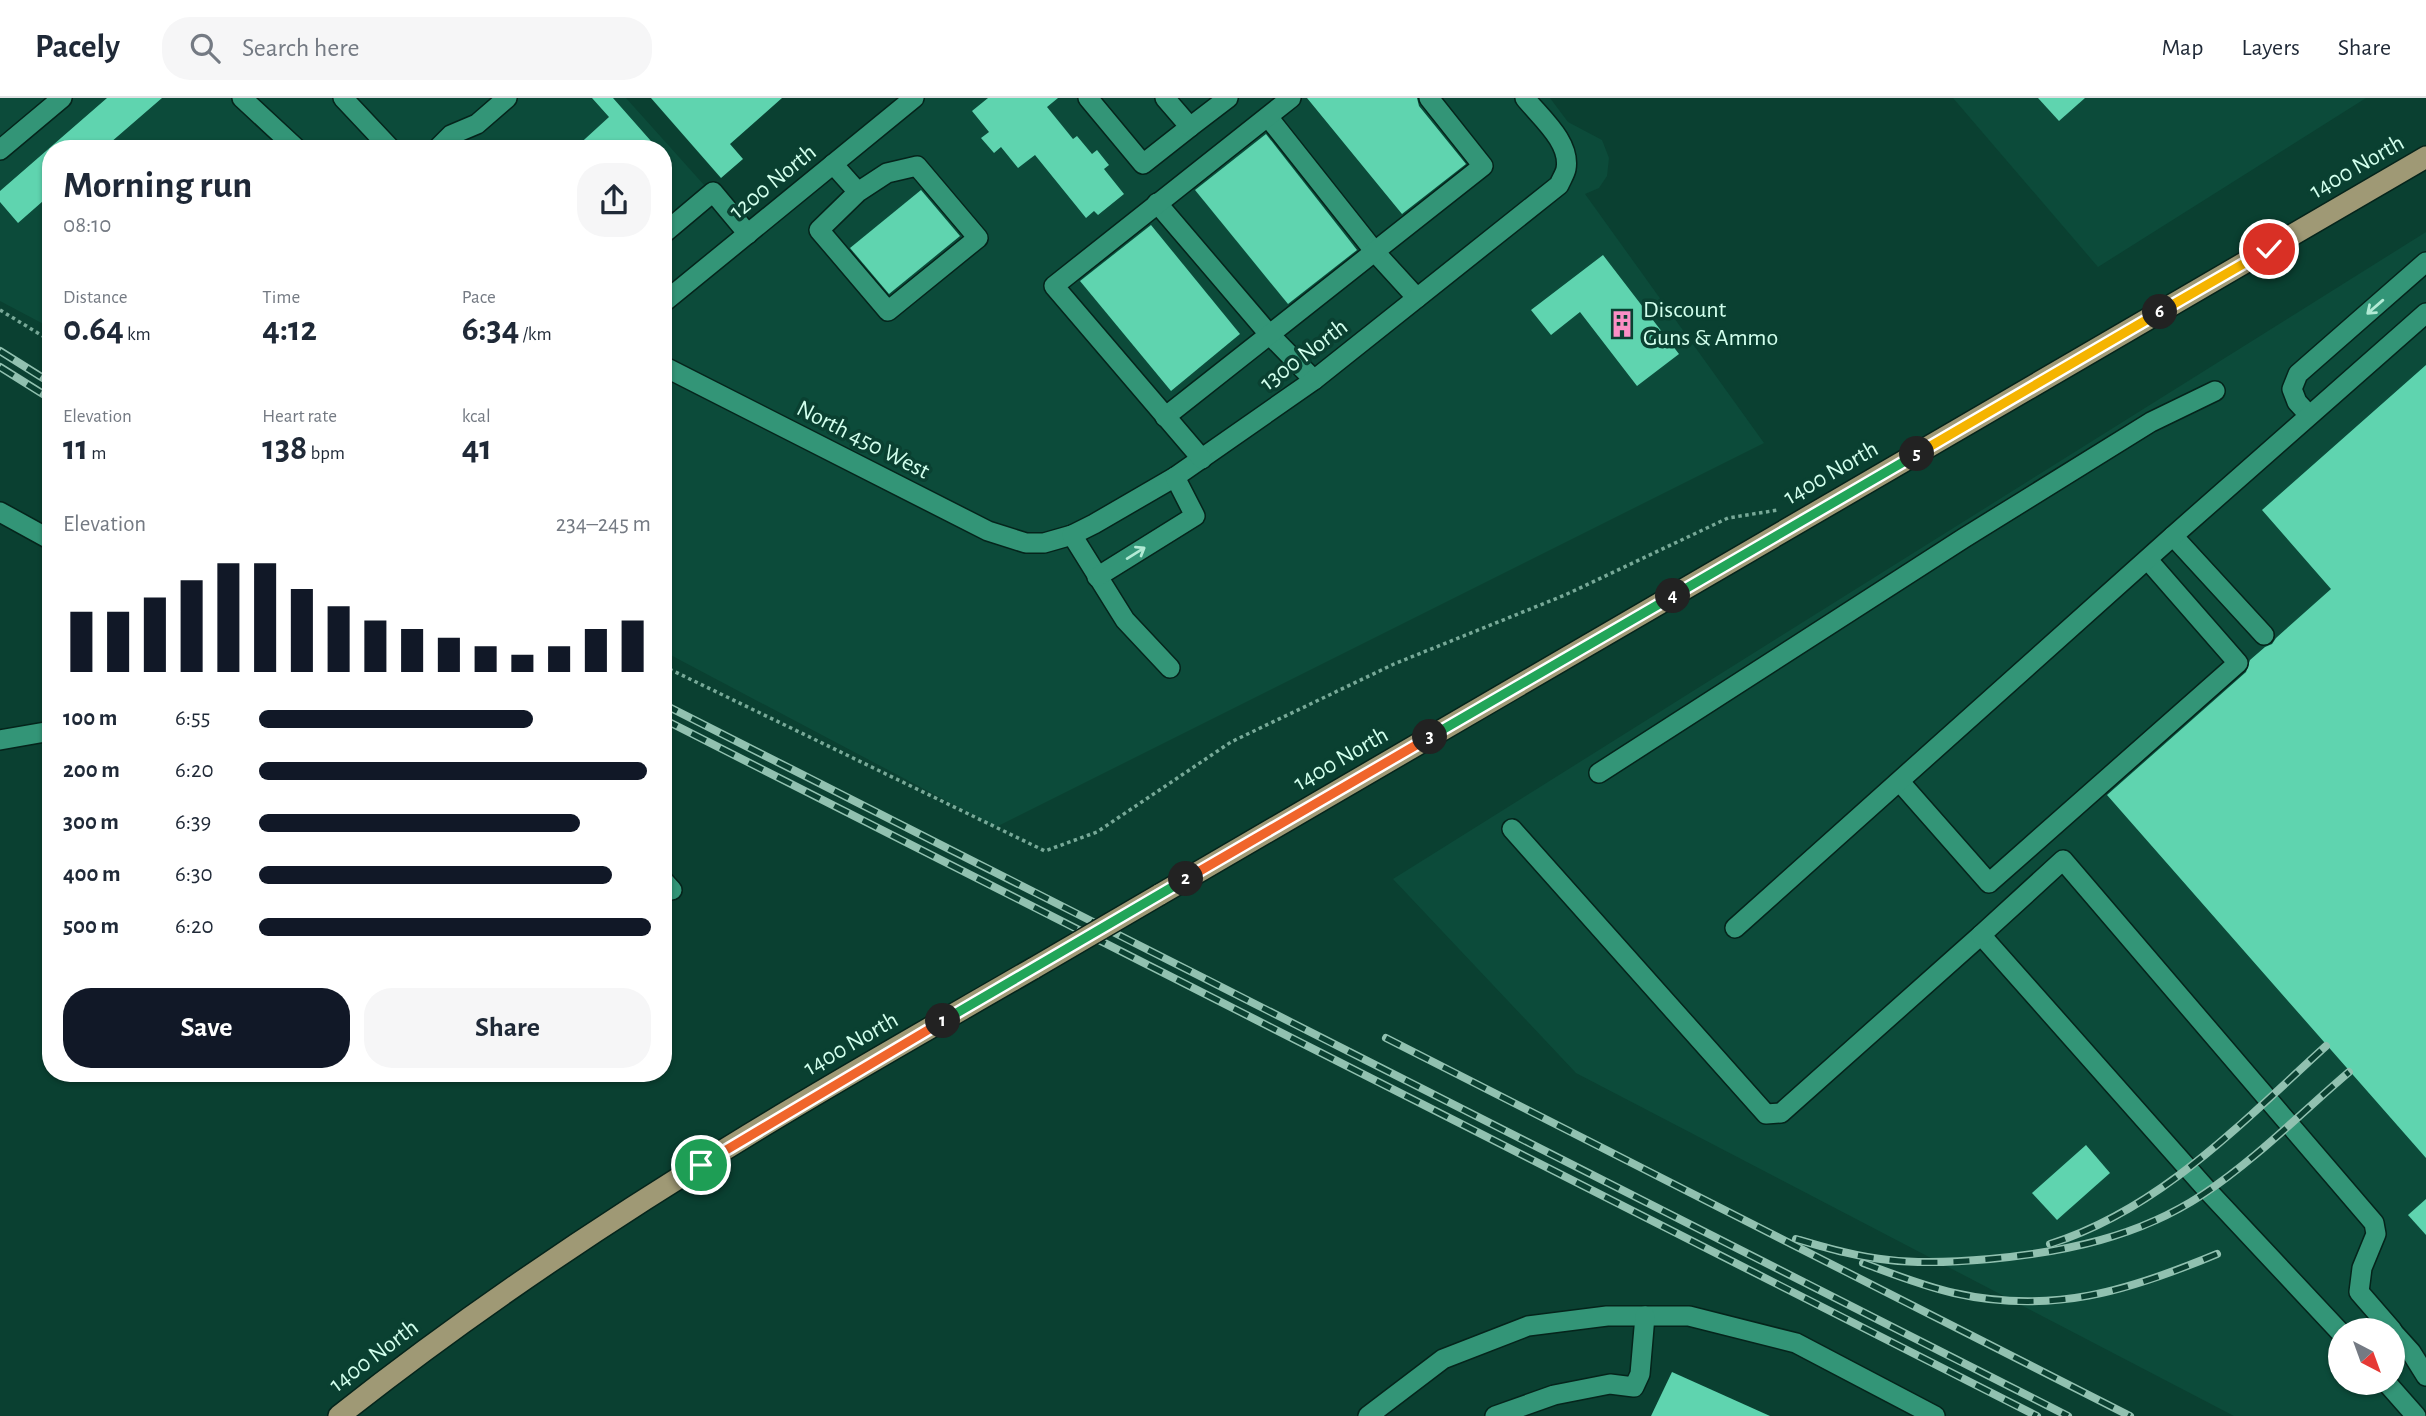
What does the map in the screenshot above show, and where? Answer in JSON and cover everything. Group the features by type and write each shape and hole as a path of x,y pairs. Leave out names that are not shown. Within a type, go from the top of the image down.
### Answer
{"main road":[{"name":"1400 North","path":"339,1416 399,1369 624,1214 750,1133 2426,158"}],"street":[{"path":"0,150 62,98"},
{"path":"242,98 287,140"},
{"path":"343,98 383,140"},
{"path":"446,140 451,135 477,124 508,98"},
{"name":"1200 North","path":"672,296 914,98"},
{"path":"1088,98 1143,164 1228,98"},
{"path":"1165,98 1190,127"},
{"path":"1202,459 1054,286 1291,98"},
{"path":"1165,417 1483,166 1429,98"},
{"name":"1300 North","path":"1044,543 1072,535 1202,459 1314,380 1559,185 1566,169 1566,154 1559,140 1525,98"},
{"path":"1268,117 1375,252 1417,298"},
{"path":"833,164 858,192"},
{"path":"917,166 978,238 888,311 819,230 858,192 887,173 917,166"},
{"path":"672,226 713,192 748,234"},
{"path":"1157,203 1269,334 1314,380"},
{"path":"2309,415 2297,401 2292,389 2298,374 2426,262"},
{"path":"1735,928 2426,313"},
{"name":"North 450 West","path":"672,371 988,531 1026,543 1044,543"},
{"path":"1599,773 1964,538 2151,422 2215,391"},
{"path":"1097,577 1195,516 1175,477"},
{"path":"0,512 42,535"},
{"path":"1072,535 1125,620 1170,668"},
{"path":"2173,536 2264,635"},
{"path":"1900,782 1989,883 2238,663 2148,560"},
{"path":"0,740 42,733"},
{"path":"1512,830 1766,1114 1781,1114 2063,860 2374,1223 2376,1234 2362,1268 2359,1292 2382,1318"},
{"path":"1981,935 2208,1191 2328,1319"},
{"path":"1368,1416 1443,1359 1528,1326 1607,1316 1689,1316 1796,1343 1935,1416"},
{"path":"1495,1416 1554,1395 1610,1384 1634,1387 1640,1374 1645,1316"},
{"path":"2405,1345 2426,1376"},
{"path":"2397,1395 2416,1416"}],"path":[{"path":"0,310 42,336"},
{"path":"672,670 1045,851 1097,832 1231,741 1394,664 1565,595 1728,518 1781,510"}],"shaded area":[{"path":"0,98 626,98 664,140 42,140 42,323 0,301"},
{"path":"913,98 1550,98 1568,122 1602,140 1609,158 1607,176 1599,188 1585,194 1764,443 996,827 672,656 672,149 748,234"},
{"path":"1953,98 2366,98 2098,267"},
{"path":"2426,232 2426,1416 2234,1416 1576,1073 1393,879"}],"building":[{"path":"107,98 162,98 113,140 59,140"},
{"path":"592,98 613,98 650,140 584,140 609,117"},
{"path":"651,98 782,98 730,144 743,159 721,178"},
{"path":"988,98 1058,98 1047,107 1073,139 1077,136 1092,154 1097,150 1109,165 1104,169 1124,194 1098,215 1094,211 1086,218 1035,155 1018,168 1001,147 994,153 981,138 989,132 972,111"},
{"path":"1307,98 1417,98 1419,106 1466,164 1402,214"},
{"path":"2038,98 2085,98 2059,121"},
{"path":"1266,134 1357,250 1288,304 1195,190"},
{"path":"42,154 42,202 18,223 0,202 0,191"},
{"path":"921,190 960,236 889,294 850,248"},
{"path":"1151,225 1240,334 1171,391 1080,281"},
{"name":"Discount Guns & Ammo","path":"1603,255 1679,354 1637,386 1580,312 1551,335 1531,310"},
{"path":"2426,365 2426,1158 2107,795 2246,672 2250,660 2272,644 2331,589 2262,510"},
{"path":"2086,1145 2110,1173 2057,1220 2032,1193"},
{"path":"2426,1199 2426,1235 2408,1215"},
{"path":"1672,1372 1770,1416 1651,1416"}],"railway":[{"path":"0,351 42,377"},
{"path":"0,367 42,393"},
{"path":"672,709 2068,1416"},
{"path":"672,724 2037,1416"},
{"path":"1386,1038 2130,1416"},
{"path":"2050,1244 2090,1229 2164,1186 2231,1133 2326,1046"},
{"path":"1796,1239 1865,1257 1927,1262 1965,1261 2046,1252 2127,1232 2178,1210 2222,1181 2349,1072"},
{"path":"1863,1263 1954,1293 2024,1301 2089,1296 2152,1279 2217,1254"}],"place":[{"name":"Discount Guns & Ammo","path":"1622,324"}],"route":[{"path":"701,1165 750,1133 2269,249"}]}
